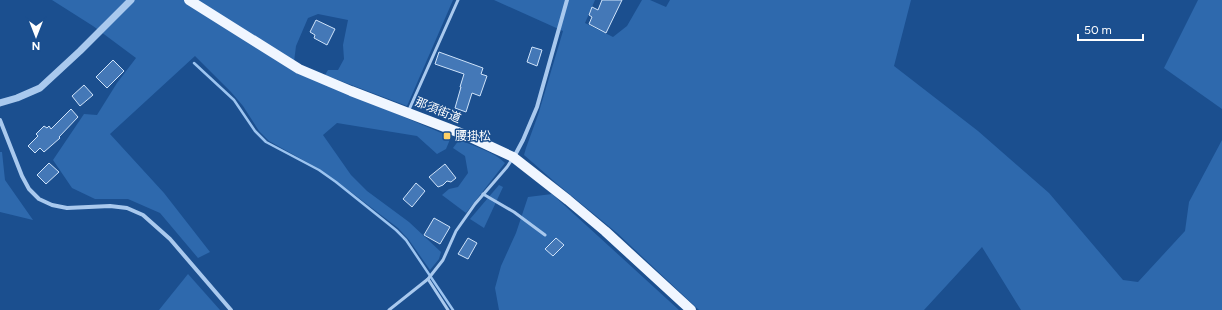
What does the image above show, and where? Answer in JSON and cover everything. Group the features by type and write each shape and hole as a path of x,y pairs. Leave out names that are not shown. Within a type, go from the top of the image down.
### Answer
{"main road":[{"name":"那須街道","path":"189,0 299,69 489,145 513,157 605,231 691,310"}],"street":[{"path":"0,103 17,98 40,88 80,51 131,0"},
{"path":"513,157 523,140 537,107 567,0"},
{"path":"0,120 22,176 29,189 39,199 52,205 67,208 110,206 127,208 143,215 170,239 231,310"}],"lane":[{"path":"408,112 458,0"},
{"path":"389,310 428,279 443,260 456,231 483,194 507,167 513,157"},
{"path":"483,194 514,212 545,235"},
{"path":"428,279 448,310"}],"shaded area":[{"path":"52,0 453,0 407,106 325,75 328,70 338,70 344,59 343,45 348,20 318,14 308,18 296,46 294,62 338,89 451,137 446,149 437,154 417,136 337,123 323,135 351,175 367,191 409,222 441,252 439,259 430,270 409,240 398,228 319,169 269,141 259,131 243,106 231,92 195,56 110,134 164,193 210,252 198,258 160,213 128,199 95,199 72,188 53,160 84,114 97,115 117,83 136,58 93,26"},
{"path":"494,0 595,0 585,23 613,37 627,26 642,0 650,0 666,7 670,0 911,0 894,66 978,131 1049,193 1123,280 1138,282 1185,231 1189,202 1222,140 1222,310 1021,310 982,247 924,310 699,310 617,233 524,155 538,115 563,31"},
{"path":"1198,0 1222,0 1222,109 1164,68"},
{"path":"459,140 490,152 505,163 466,213 442,195 449,189 458,187 468,173 465,156 453,148"},
{"path":"0,152 2,152 5,180 33,220 0,212"},
{"path":"499,185 503,187 484,228 470,219"},
{"path":"552,194 679,310 499,310 495,288 501,266 516,233 528,197"},
{"path":"188,274 220,310 159,310"}],"building":[{"path":"602,0 622,0 606,33 589,24 592,17 589,15 592,7 598,10"},
{"path":"316,20 335,29 327,45 314,38 315,35 310,32"},
{"path":"532,47 542,50 537,66 527,62"},
{"path":"439,52 483,68 481,74 487,76 480,96 472,93 466,112 455,108 464,74 435,64"},
{"path":"113,60 124,71 107,88 96,77"},
{"path":"84,85 93,95 80,106 72,96"},
{"path":"71,109 78,117 59,137 60,138 44,152 40,148 35,153 28,146 38,136 36,134 44,126 47,128 49,126 51,129"},
{"path":"49,163 59,172 46,184 37,175"},
{"path":"445,164 456,178 451,182 447,181 438,187 429,177"},
{"path":"416,183 425,191 412,207 403,199"},
{"path":"434,218 450,227 440,244 424,235"},
{"path":"468,238 477,243 468,259 458,254"},
{"path":"556,238 564,245 553,256 545,249"}],"waterway":[{"path":"194,63 234,100 255,131 266,142 319,170 396,230 406,240 453,310"}],"place":[{"name":"腰掛松","path":"447,136"}]}
